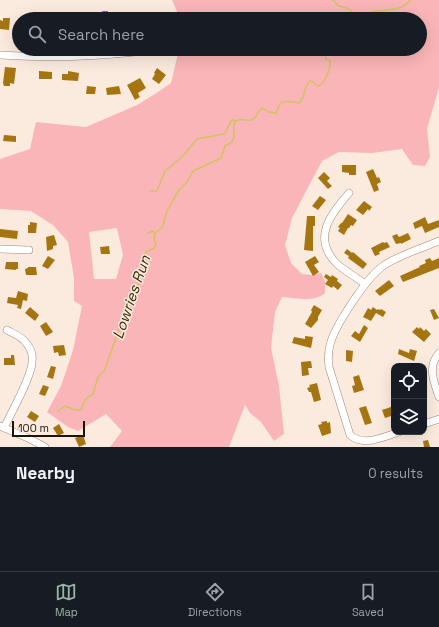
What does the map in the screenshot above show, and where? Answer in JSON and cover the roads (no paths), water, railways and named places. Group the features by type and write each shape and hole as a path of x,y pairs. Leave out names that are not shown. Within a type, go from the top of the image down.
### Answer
{"street":[{"path":"0,55 12,55"},
{"path":"32,56 102,56"},
{"path":"349,193 329,219 325,235 326,242 330,254 338,264 365,284"},
{"path":"391,434 366,442 356,440 350,435 329,366 329,352 332,338 365,284 376,272 387,263 439,241"},
{"path":"0,249 29,250"},
{"path":"7,330 22,339 27,344 32,355 32,361 28,376 2,427 45,447"},
{"path":"439,353 434,359 432,372 439,397"},
{"path":"427,423 439,419"}],"waterway":[{"path":"333,0 339,6 347,8 352,12"},
{"name":"Lowries Run","path":"371,12 398,8 411,0"},
{"name":"Lowries Run","path":"155,233 162,228 167,211 179,190 187,182 193,171 221,158 225,146 233,141 235,122 237,120 251,120 263,108 268,112 276,113 280,104 283,102 299,103 303,98 306,86 310,81 318,86 323,82 330,64 330,61 326,59 326,56"},
{"path":"150,191 157,191 165,171 182,157 197,139 224,134 227,131 231,121 236,121"},
{"name":"Lowries Run","path":"148,233 153,231 155,233"},
{"name":"Lowries Run","path":"58,411 65,406 75,410 81,410 85,400 93,394 98,377 104,371 122,321 128,312 128,297 134,295 138,287 142,259 146,252 154,248 156,244 154,240 155,233"}]}
